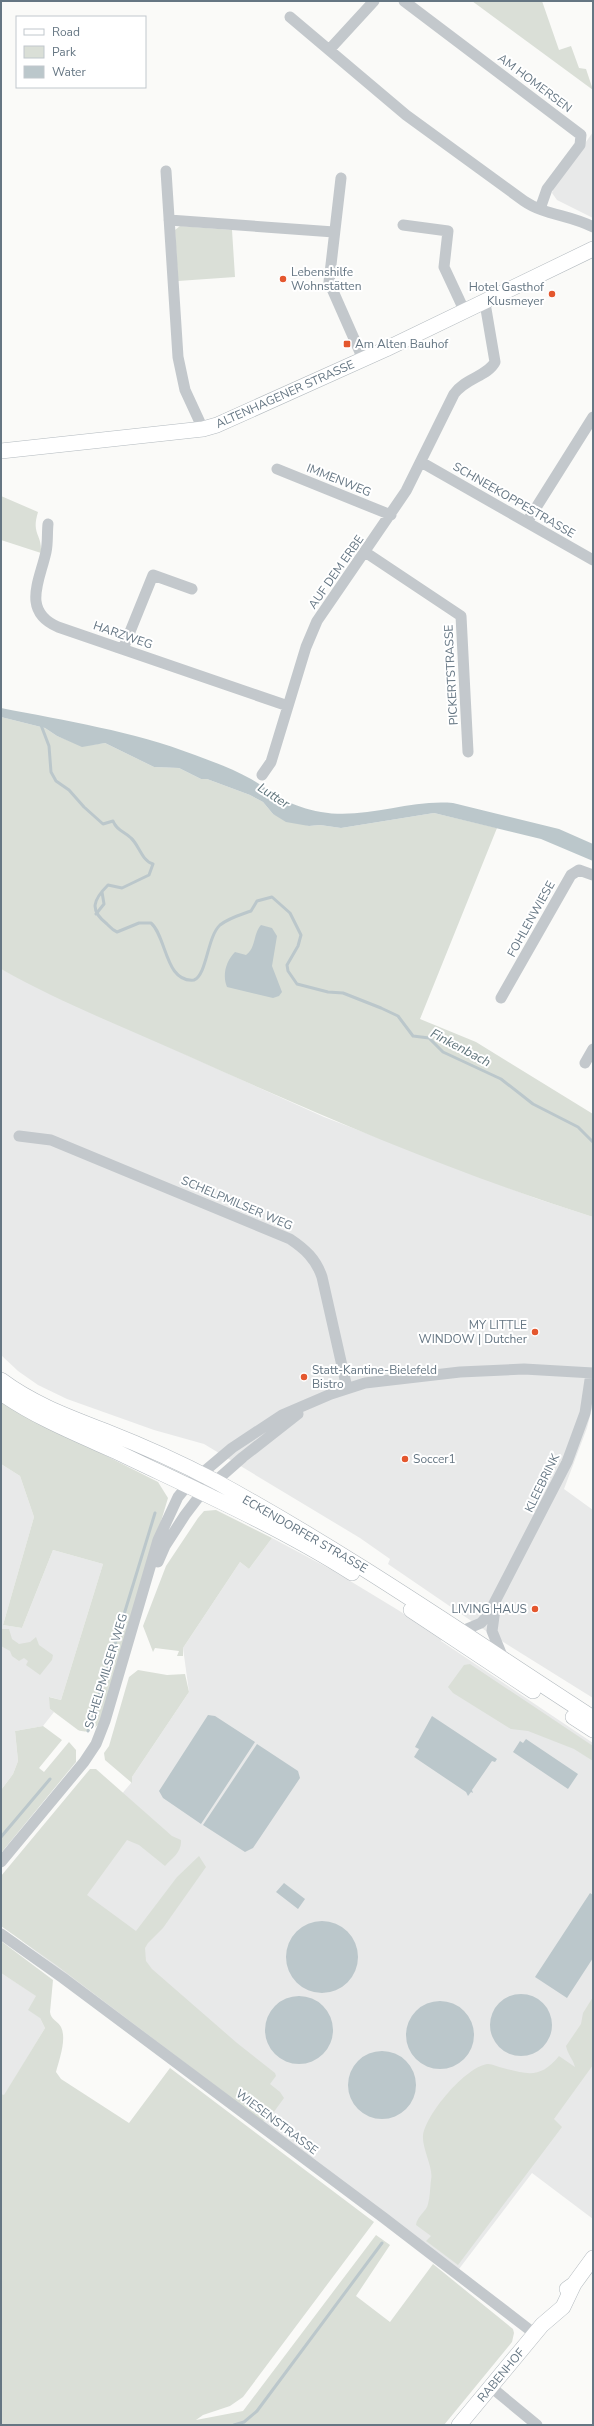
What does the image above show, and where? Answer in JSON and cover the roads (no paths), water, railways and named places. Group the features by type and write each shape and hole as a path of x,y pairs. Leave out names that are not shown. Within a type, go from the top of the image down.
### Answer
{"main road":[{"name":"ALTENHAGENER STRASSE","path":"1,451 202,429 238,417 465,312 593,248"},
{"name":"ECKENDORFER STRASSE","path":"1,1380 27,1397 56,1413 113,1434 202,1474 335,1550 462,1631 593,1718"},
{"name":"ECKENDORFER STRASSE","path":"1,1393 50,1422 187,1486 336,1563 593,1730"},
{"name":"RABENHOF","path":"459,2425 538,2330 563,2307 574,2284 593,2258"}],"street":[{"path":"329,50 374,1"},
{"name":"AM HOMERSEN","path":"404,1 581,135 580,145 546,189 540,209"},
{"path":"290,17 417,124 524,202 540,209 571,217 593,227"},
{"path":"166,171 180,371 185,390 202,429"},
{"path":"341,178 329,282 363,359"},
{"path":"169,220 334,232"},
{"path":"403,225 448,231 444,267 465,312"},
{"name":"AUF DEM ERBE","path":"262,775 271,762 315,626 391,515 421,462 454,394 463,383 488,370 495,362 486,309 483,303"},
{"path":"527,522 593,417"},
{"name":"SCHNEEKOPPESTRASSE","path":"421,462 593,560"},
{"name":"IMMENWEG","path":"277,469 391,515"},
{"name":"HARZWEG","path":"48,524 47,545 34,598 41,614 52,625 288,706"},
{"name":"PICKERTSTRASSE","path":"365,552 461,616 468,752"},
{"path":"123,649 153,575 192,589"},
{"name":"FOHLENWIESE","path":"501,998 571,875 579,870 593,875"},
{"path":"585,1063 593,1049"},
{"name":"SCHELPMILSER WEG","path":"19,1136 51,1140 290,1239 302,1247 318,1265 322,1277 347,1388"},
{"name":"SCHELPMILSER WEG","path":"1,1862 84,1762 96,1744 105,1721 143,1598 158,1540 178,1497 187,1486 232,1448 282,1415 347,1388 366,1384 460,1372 524,1369 592,1373"},
{"name":"KLEEBRINK","path":"462,1631 481,1623 497,1599 570,1456 585,1413 592,1373"},
{"name":"SCHELPMILSER WEG","path":"143,1598 165,1546 185,1515 201,1494 288,1420 331,1394"},
{"name":"KLEEBRINK","path":"497,1599 492,1621 492,1631 502,1658"},
{"name":"WIESENSTRASSE","path":"1,1934 63,1978 384,2218 538,2330"},
{"path":"491,2387 538,2425"}],"water":[{"name":"Lutter","path":"1,708 99,727 147,739 209,760 237,772 284,800 310,810 338,814 370,812 420,804 453,803 559,829 593,844 593,861 541,839 434,813 341,828 320,825 309,826 286,822 273,814 263,802 250,795 207,779 201,779 179,768 154,767 105,743 82,747 57,736 45,728 1,717"},
{"path":"261,925 272,928 277,936 272,966 282,992 279,996 273,998 227,987 225,978 229,960 235,952 246,955 249,952"},
{"path":"208,1715 215,1716 255,1742 201,1824 163,1798 159,1791"},
{"path":"432,1716 497,1759 495,1762 492,1761 472,1790 473,1793 471,1792 468,1796 466,1792 414,1757 419,1749 415,1747"},
{"path":"526,1739 578,1774 568,1789 513,1752 520,1741 523,1743"},
{"path":"257,1744 298,1771 300,1778 253,1848 245,1852 203,1825"},
{"path":"284,1883 305,1899 298,1909 276,1892"},
{"path":"590,1893 593,1895 593,1958 567,1998 535,1977"},
{"path":"315,1921 329,1921 336,1923 348,1931 356,1943 358,1957 356,1971 348,1983 336,1991 329,1993 315,1993 308,1991 296,1983 288,1971 286,1964 286,1950 288,1943 296,1931 308,1923"},
{"path":"521,1994 533,1996 543,2003 550,2013 552,2025 550,2037 543,2047 533,2054 521,2056 509,2054 499,2047 492,2037 490,2025 492,2013 499,2003 509,1996"},
{"path":"292,1996 306,1996 318,2002 327,2011 333,2023 331,2043 323,2054 312,2062 306,2064 292,2064 286,2062 275,2054 267,2043 265,2037 265,2023 267,2017 275,2006 286,1998"},
{"path":"433,2001 447,2001 459,2006 469,2016 474,2028 474,2042 469,2054 459,2064 447,2069 433,2069 421,2064 411,2054 406,2042 406,2028 411,2016 421,2006"},
{"path":"375,2051 389,2051 401,2056 411,2066 416,2078 416,2092 411,2104 401,2114 389,2119 375,2119 363,2114 353,2104 348,2092 348,2078 353,2066 363,2056"}],"waterway":[{"name":"Finkenbach","path":"41,725 49,746 51,772 56,781 69,790 84,807 103,824 113,821 119,829 134,841 146,860 153,864 149,875 122,888 108,885 99,895 96,900 95,909 101,919 112,929 117,932 139,923 151,923 156,930 172,967 177,974 184,979 194,980 202,971 212,938 220,925 251,911 257,901 272,897 290,913 301,935 298,946 287,965 288,971 297,984 328,992 343,993 398,1016 413,1036 429,1038 443,1052 501,1079 533,1104 578,1127 593,1142"},
{"name":"Finkenbach","path":"96,914 104,904 102,892"},
{"path":"122,1621 155,1513"},
{"path":"88,1731 119,1631"},
{"path":"1,1837 50,1779"},
{"path":"234,2425 244,2422 257,2411 382,2243"}],"place":[{"name":"Lebenshilfe Wohnstätten","path":"283,279"},
{"name":"Hotel Gasthof Klusmeyer","path":"552,294"},
{"name":"Am Alten Bauhof","path":"347,344"},
{"name":"MY LITTLE WINDOW | Dutcher","path":"535,1332"},
{"name":"Statt-Kantine-Bielefeld Bistro","path":"304,1377"},
{"name":"Soccer1","path":"405,1459"},
{"name":"LIVING HAUS","path":"535,1609"}]}
